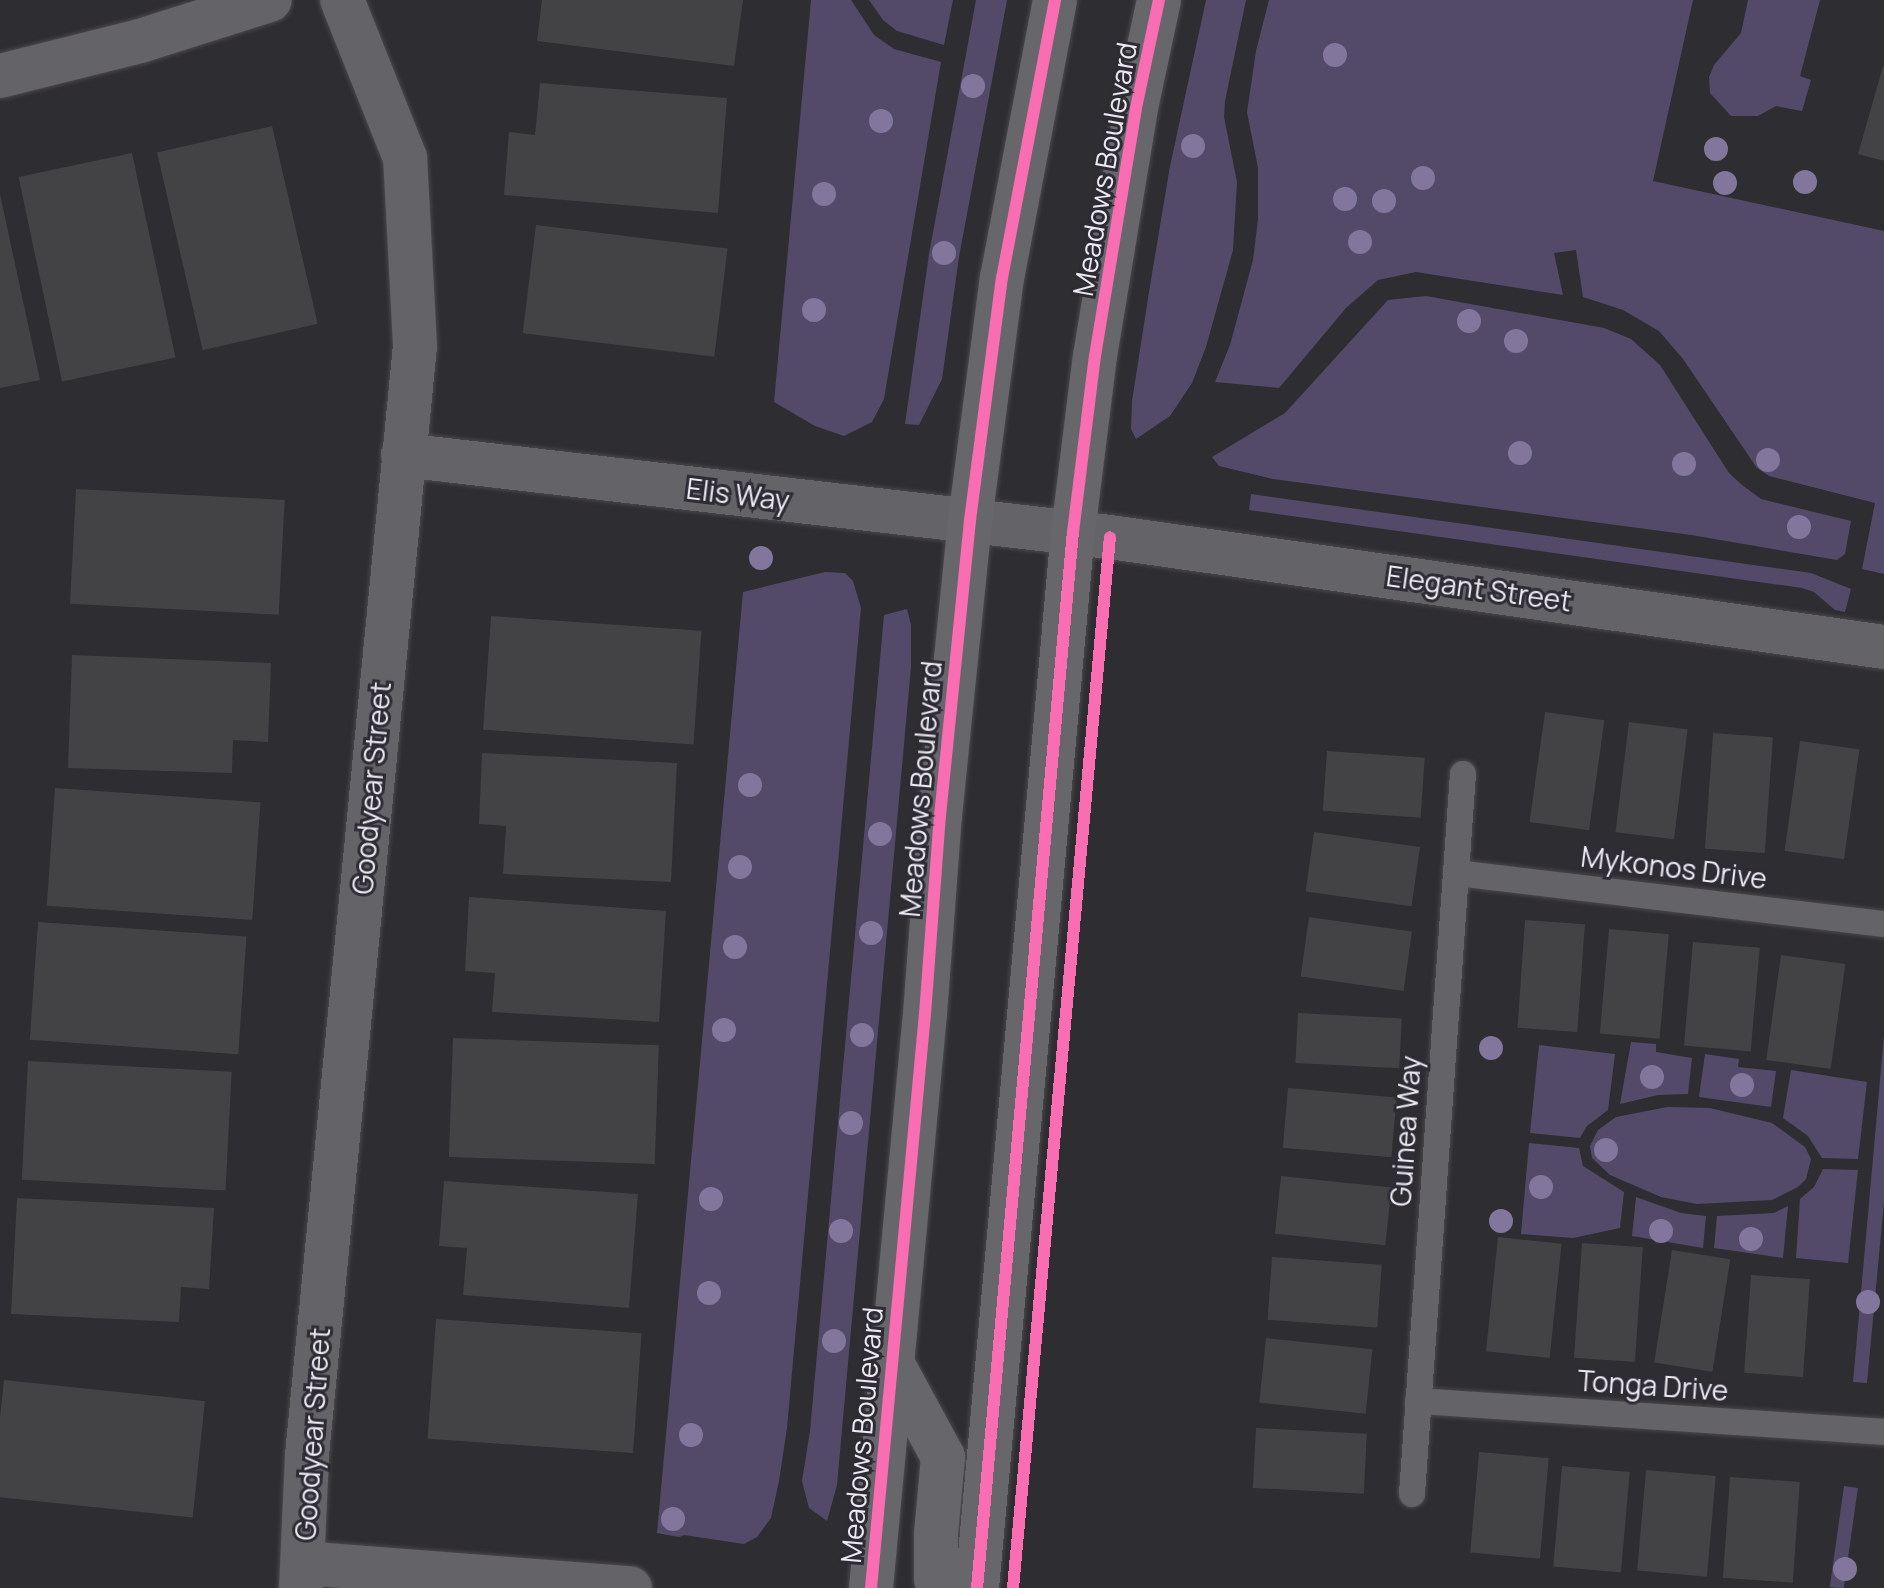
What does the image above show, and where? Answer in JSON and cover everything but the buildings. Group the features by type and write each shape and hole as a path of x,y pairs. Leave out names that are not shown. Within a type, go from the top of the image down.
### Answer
{"main road":[{"name":"Meadows Boulevard","path":"871,1588 925,1014 940,816 970,520 1002,278 1055,0"},
{"name":"Meadows Boulevard","path":"977,1588 1073,532 1095,356 1136,108 1159,0"},
{"path":"892,1363 943,1457 936,1534 936,1579 940,1588"}],"street":[{"path":"0,76 140,41 270,0"},
{"name":"Goodyear Street","path":"302,1575 307,1455 415,346 405,158 342,0"},
{"name":"Elis Way","path":"403,455 1073,532"},
{"name":"Elegant Street","path":"1073,532 1884,647"},
{"path":"302,1575 630,1588"}],"lane":[{"name":"Guinea Way","path":"1412,1494 1463,774"},
{"name":"Mykonos Drive","path":"1456,873 1884,924"},
{"name":"Tonga Drive","path":"1418,1401 1884,1432"}],"shaded area":[{"path":"811,0 851,0 874,35 894,49 941,62 884,399 872,422 844,436 815,426 774,402"},
{"path":"869,0 953,0 944,45 897,31 883,20"},
{"path":"976,0 1007,0 959,257 942,379 919,425 905,424 929,254"},
{"path":"1206,0 1246,0 1224,117 1237,182 1233,250 1206,347 1192,383 1170,416 1136,439 1131,429 1132,401 1149,292 1170,166"},
{"path":"1269,0 1693,0 1653,181 1884,231 1884,574 1862,569 1875,503 1769,476 1757,468 1683,359 1659,331 1623,310 1583,297 1576,250 1554,253 1563,295 1416,272 1378,280 1346,308 1279,388 1215,382 1230,345 1253,260 1258,219 1258,168 1247,112 1256,51"},
{"path":"1748,0 1820,0 1800,76 1811,80 1802,111 1776,106 1758,116 1731,116 1710,93 1709,77 1714,65 1741,33"},
{"path":"1426,296 1604,328 1631,339 1660,365 1729,473 1742,485 1761,499 1851,521 1845,554 1837,560 1691,535 1273,479 1219,466 1212,457 1285,413 1388,300"},
{"path":"1251,494 1811,573 1851,589 1845,612 1835,610 1814,592 1802,588 1249,510"},
{"path":"825,572 845,573 853,581 861,608 787,1428 779,1481 771,1518 757,1537 744,1544 684,1535 679,1537 657,1533 743,592"},
{"path":"907,609 911,625 911,667 837,1485 827,1521 809,1508 802,1481 810,1431 884,615"},
{"path":"1884,1035 1884,1202 1867,1383 1853,1382"},
{"path":"1631,1042 1656,1044 1656,1052 1692,1058 1688,1094 1658,1095 1620,1104"},
{"path":"1539,1045 1615,1054 1608,1110 1587,1126 1580,1138 1530,1133"},
{"path":"1705,1054 1739,1059 1738,1067 1776,1071 1771,1107 1699,1097"},
{"path":"1791,1070 1867,1082 1858,1159 1822,1158 1808,1136 1783,1118"},
{"path":"1667,1107 1710,1108 1772,1123 1805,1147 1811,1159 1806,1179 1798,1187 1772,1200 1697,1204 1661,1197 1610,1175 1592,1158 1590,1146 1598,1130 1616,1117"},
{"path":"1529,1143 1579,1148 1583,1166 1624,1192 1620,1228 1573,1238 1521,1234"},
{"path":"1823,1169 1858,1170 1848,1263 1796,1258 1800,1199 1814,1187"},
{"path":"1636,1197 1681,1213 1706,1216 1703,1248 1632,1236"},
{"path":"1788,1206 1783,1258 1714,1248 1717,1216 1774,1213"},
{"path":"1844,1486 1858,1488 1844,1588 1830,1587"}],"cycle path":[{"path":"871,1588 925,1014 940,816 970,520 1002,278 1055,0"},
{"path":"977,1588 1073,532 1095,356 1136,108 1159,0"},
{"path":"1013,1588 1110,537"}]}
